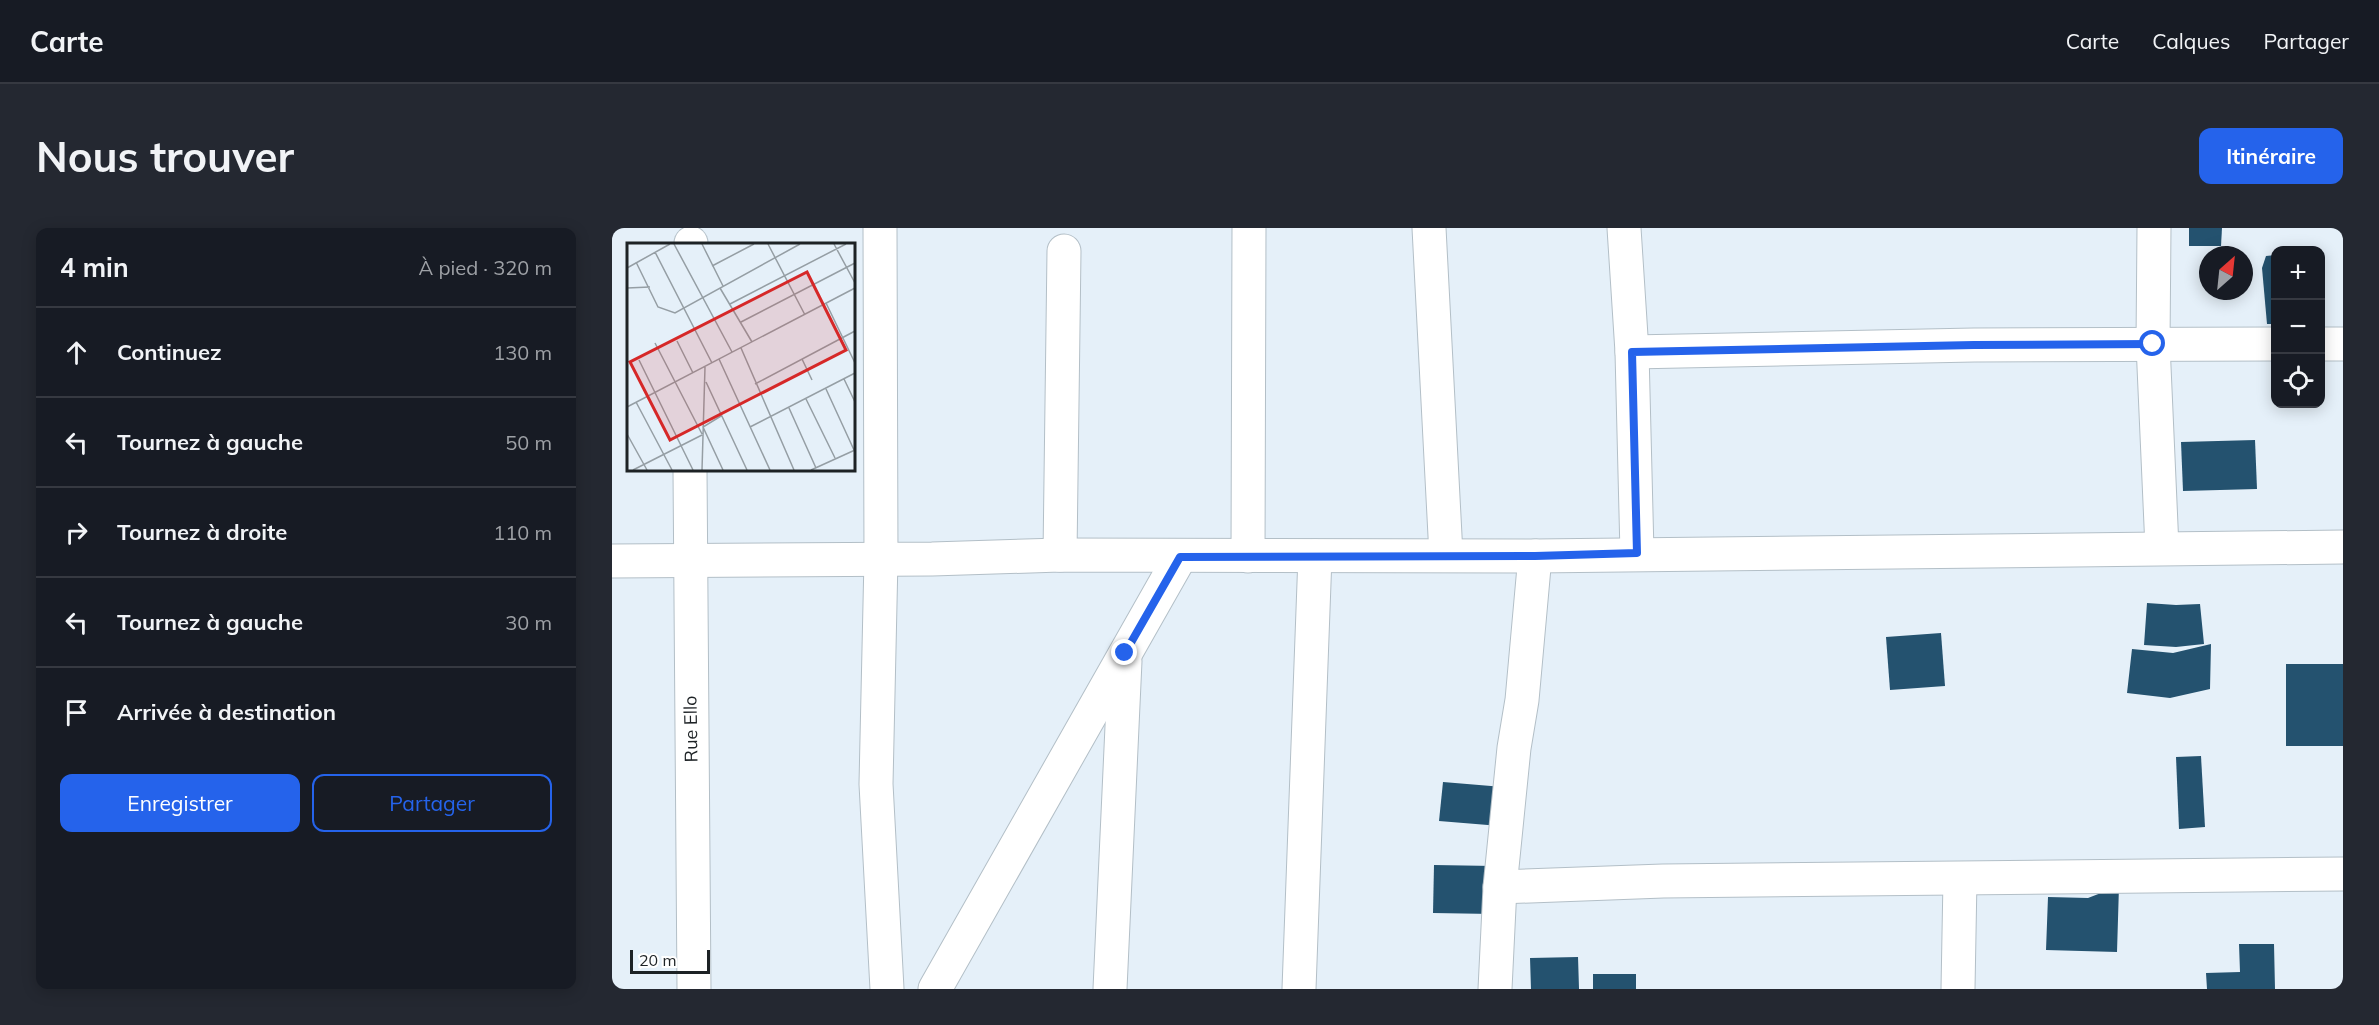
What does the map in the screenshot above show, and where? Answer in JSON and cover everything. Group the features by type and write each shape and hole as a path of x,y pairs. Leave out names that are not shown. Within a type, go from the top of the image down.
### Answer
{"street":[{"path":"880,228 881,559 876,784 887,989"},
{"path":"1248,556 1249,228"},
{"path":"1429,228 1446,555"},
{"path":"1624,228 1632,352 1637,553"},
{"path":"2154,228 2153,344 2162,548"},
{"path":"1060,555 1064,251"},
{"path":"1632,352 1974,345 2271,344"},
{"path":"2325,344 2343,344"},
{"name":"Rue Ello","path":"690,471 694,989"},
{"path":"612,561 1060,555 1535,556 1637,553 2343,547"},
{"path":"1299,989 1315,556"},
{"path":"1495,989 1500,887 1514,748 1522,700 1535,556"},
{"path":"935,989 1180,557"},
{"path":"1110,989 1125,653"},
{"path":"1500,887 1662,881 2343,874"},
{"path":"1958,989 1960,879"}],"building":[{"path":"2189,228 2222,228 2221,246 2189,246"},
{"path":"2266,256 2271,256 2271,324 2267,324 2262,268"},
{"path":"2255,440 2257,489 2183,491 2181,442"},
{"path":"2147,603 2200,604 2204,644 2176,647 2144,645"},
{"path":"1941,633 1945,686 1890,690 1886,637"},
{"path":"2211,644 2210,689 2170,698 2127,693 2132,649 2173,653"},
{"path":"2286,664 2343,664 2343,746 2286,746"},
{"path":"2201,756 2205,827 2179,829 2176,757"},
{"path":"1443,782 1503,787 1500,826 1439,821"},
{"path":"1434,865 1494,866 1493,914 1433,913"},
{"path":"2119,886 2117,952 2046,950 2048,897 2088,898"},
{"path":"2239,944 2274,944 2275,989 2207,989 2206,973 2240,972"},
{"path":"1578,957 1579,989 1531,989 1530,958"},
{"path":"1593,974 1636,974 1636,989 1593,989"}],"route":[{"path":"1125,653 1180,557 1535,556 1637,553 1632,352 2153,344"}]}
